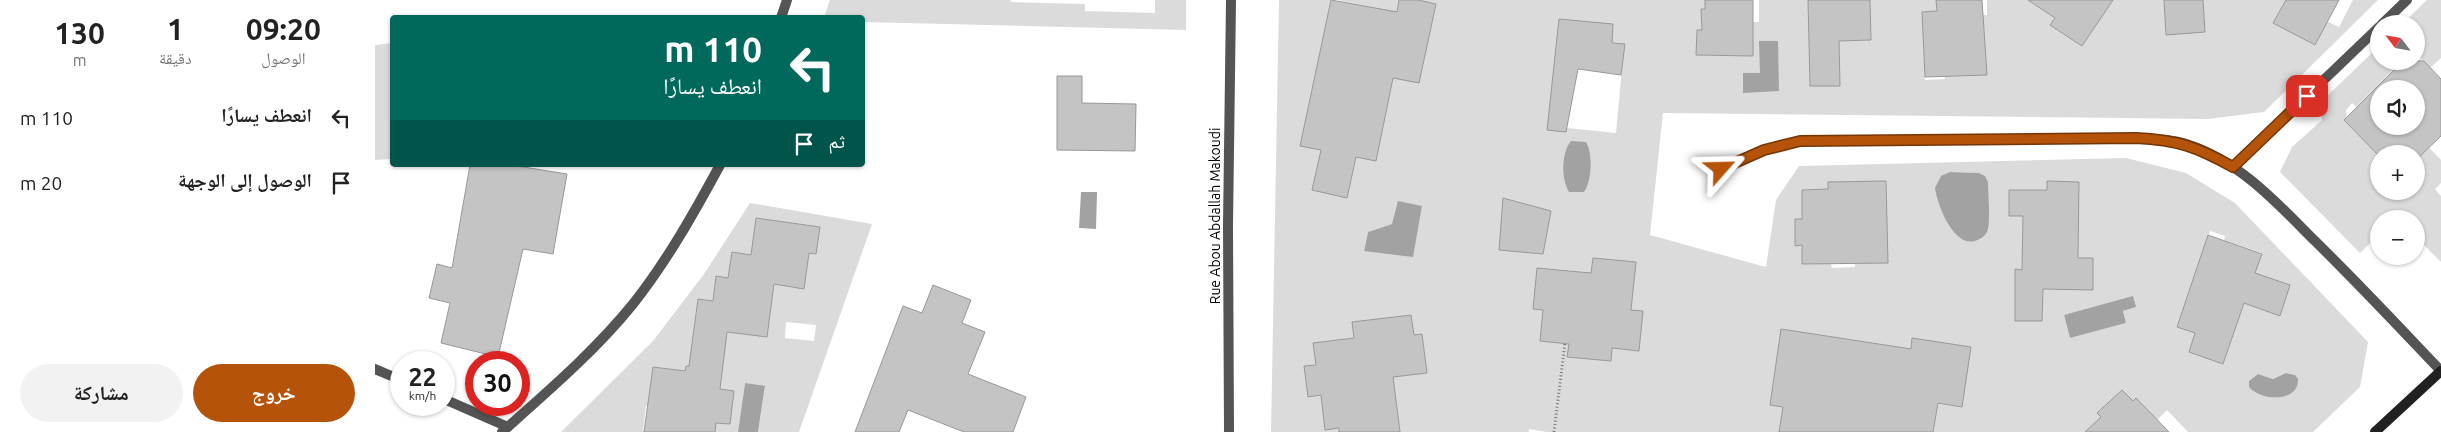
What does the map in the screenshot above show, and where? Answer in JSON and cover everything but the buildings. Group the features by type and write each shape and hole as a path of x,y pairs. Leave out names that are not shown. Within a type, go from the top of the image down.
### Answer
{"main road":[{"path":"2375,432 2441,371"}],"street":[{"path":"782,15 787,0"},
{"name":"Rue Abou Abdallah Makoudi","path":"1229,432 1227,225 1231,0"},
{"path":"2391,15 2407,0"},
{"path":"2233,167 2370,36"},
{"path":"1721,169 1764,150 1800,141 2136,138 2172,141 2189,145 2233,167 2296,221 2441,371"},
{"path":"455,404 505,429 601,339 633,304 688,224 718,167"},
{"path":"375,369 390,375"}],"path":[{"path":"1553,432 1565,343"}],"shaded area":[{"path":"830,0 1010,0 1011,2 1085,4 1085,11 1155,13 1155,0 1186,0 1186,30 865,22 865,15 825,15"},
{"path":"1279,0 1331,0 1300,146 1321,150 1312,190 1347,198 1356,157 1376,161 1388,102 1352,94 1436,4 1418,0 1705,0 1705,9 1701,10 1702,30 1697,30 1696,55 1752,56 1753,22 1759,22 1759,0 1808,0 1810,86 1840,85 1839,41 1871,40 1870,0 1936,0 1937,11 1922,12 1925,80 1945,79 1944,66 1971,15 1987,15 1987,0 2043,0 2038,7 2055,18 2051,25 2082,46 2113,0 2286,0 2274,23 2314,45 2327,21 2339,27 2353,0 2378,0 2264,112 2208,119 1663,113 1650,235 1766,267 1776,200 1799,166 2126,158 2186,173 2235,203 2368,342 2360,387 2313,432 2188,432 2167,410 2157,420 2136,398 2133,401 2122,390 2097,413 2108,424 2085,432 1933,432 1911,399 1961,407 1912,339 1911,349 1782,329 1770,405 1792,408 1779,432 1547,432 1529,429 1529,432 1400,432 1393,377 1427,372 1422,334 1414,335 1411,315 1353,322 1356,350 1316,365 1305,366 1308,397 1321,395 1325,429 1339,428 1339,432 1271,432","holes":["1559,19 1613,24 1612,43 1624,45 1616,133 1548,126","1743,73 1760,73 1744,93","1950,172 1979,173 1949,226 1937,198","2047,181 2078,182 2078,258 2093,258 2093,289 2043,289 2042,321 2015,304 2015,270 2022,270 2023,216 2009,216 2009,190 2047,190","1828,189 1855,267 1832,268 1831,264 1802,245 1795,246 1795,220 1802,219 1802,190","1503,198 1551,211 1543,254 1499,250","1392,224 1364,251 1368,232","2210,231 2225,236 2224,240 2262,253 2255,273 2280,316 2244,303 2223,364 2189,352 2195,333 2177,327","1593,258 1636,262 1631,310 1638,351 1612,348 1611,361 1567,356 1569,344 1540,341 1543,310 1538,281 1540,268 1586,272 1585,278 1590,279","2136,307 2123,311 2126,323 2070,338 2064,315","2286,373 2295,375 2274,397 2255,392 2249,387 2249,381 2258,374 2273,379"]},
{"path":"1337,0 1399,0 1394,24 1362,17 1365,6"},
{"path":"2427,0 2441,0 2441,58 2430,68 2425,63 2425,15 2411,15"},
{"path":"1759,41 1778,41 1779,91 1743,93 1743,73 1760,73"},
{"path":"390,43 390,159 375,160 375,45"},
{"path":"2370,55 2370,70 2393,70 2383,80 2370,80 2370,93 2356,107 2352,103 2346,110 2347,123 2370,147 2370,200 2425,200 2425,145 2412,145 2405,138 2417,135 2441,160 2441,183 2435,189 2441,196 2441,262 2425,246 2425,210 2370,210 2370,244 2360,253 2280,172 2292,147 2322,120 2320,103"},
{"path":"1571,141 1586,142 1590,153 1589,181 1584,192 1569,192 1566,187 1563,166 1565,152"},
{"path":"1950,172 1979,173 1985,176 1988,182 1988,228 1985,235 1980,239 1967,241 1953,231 1947,223 1935,188 1941,176"},
{"path":"1081,192 1097,192 1096,229 1079,228"},
{"path":"1398,201 1422,206 1413,257 1364,251 1368,232 1392,224"},
{"path":"750,203 872,224 799,432 758,432 765,387 745,383 738,432 715,432 716,423 730,424 734,391 720,389 722,371 686,366 684,377 676,370 653,367 650,388 653,407 646,406 643,431 645,432 561,432 653,341 704,274","holes":["757,218 820,227 816,254 809,253 804,289 774,284 766,337 694,327 698,299 713,301 716,277 728,278 732,252 751,255","786,322 816,325 814,341 785,338"]},
{"path":"2133,296 2136,307 2123,311 2126,323 2070,338 2064,315"},
{"path":"2286,373 2295,375 2298,379 2297,387 2286,396 2270,397 2261,395 2249,387 2249,381 2258,374 2273,379"},
{"path":"745,383 765,386 758,432 738,432"}],"route":[{"path":"1721,169 1764,150 1800,141 2136,138 2172,141 2189,145 2233,167 2307,96"}]}
